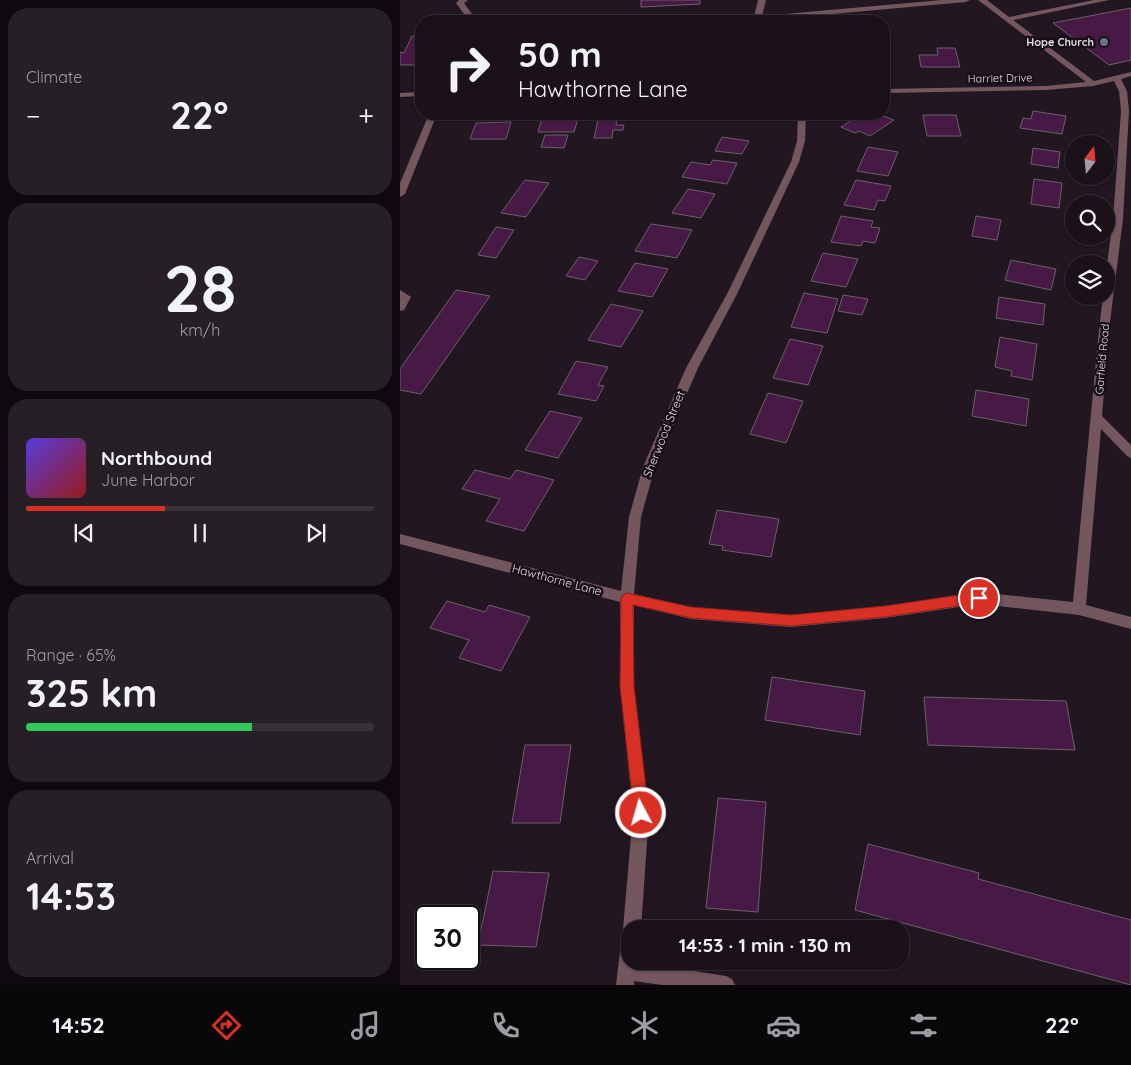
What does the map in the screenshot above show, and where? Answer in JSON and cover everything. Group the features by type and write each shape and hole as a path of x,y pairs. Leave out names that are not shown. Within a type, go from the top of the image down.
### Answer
{"street":[{"path":"758,15 762,0"},
{"path":"859,0 865,10"},
{"path":"811,15 966,0"},
{"path":"982,0 1093,84"},
{"path":"1008,19 1105,0"},
{"path":"462,1 470,15"},
{"path":"1116,78 1131,74"},
{"name":"Harriet Drive","path":"890,91 1046,88 1093,84 1116,78"},
{"name":"Garfield Road","path":"1079,609 1104,330 1118,219 1128,113 1123,91 1116,78"},
{"path":"400,95 415,94"},
{"path":"400,194 431,120"},
{"name":"Sherwood Street","path":"633,920 641,813 627,686 627,598 635,517 649,467 692,368 732,294 795,162 801,141 802,120"},
{"path":"400,293 406,297 400,308"},
{"path":"1097,418 1131,453"},
{"name":"Hawthorne Lane","path":"400,539 691,613 791,621 885,612 979,598 1079,609 1131,623"},
{"path":"625,978 726,985"}],"building":[{"path":"641,0 700,0 700,4 641,7"},
{"name":"Hope Church","path":"1131,8 1131,60 1109,65 1053,23"},
{"path":"412,36 415,36 415,65 400,65 400,52 404,53"},
{"path":"937,48 955,48 960,67 921,67 919,55 938,55"},
{"path":"1033,111 1066,116 1062,134 1020,128 1023,118 1031,119"},
{"path":"923,115 956,115 961,136 927,136"},
{"path":"541,120 578,120 574,132 538,132"},
{"path":"598,120 617,120 616,125 624,125 623,130 613,130 612,138 594,138"},
{"path":"852,120 894,120 870,136 859,131 855,133 841,127"},
{"path":"511,122 506,139 470,139 476,123"},
{"path":"545,135 568,135 564,148 541,147"},
{"path":"722,137 749,141 742,154 715,151"},
{"path":"868,147 898,152 888,176 857,171"},
{"path":"1033,148 1060,152 1058,168 1031,164"},
{"path":"713,160 737,163 727,184 682,177 691,162 710,165"},
{"path":"1034,179 1062,183 1059,208 1031,204"},
{"path":"525,180 549,183 526,217 501,213"},
{"path":"856,180 891,186 885,201 878,200 874,210 844,205"},
{"path":"688,189 715,194 701,218 672,213"},
{"path":"841,216 873,221 871,227 880,228 875,243 863,241 861,246 831,242"},
{"path":"976,216 1001,220 997,240 972,236"},
{"path":"651,224 692,230 677,258 635,251"},
{"path":"496,227 514,230 496,258 478,255"},
{"path":"823,253 858,259 846,287 811,281"},
{"path":"579,257 598,261 585,280 566,276"},
{"path":"1011,260 1056,269 1051,290 1005,280"},
{"path":"635,263 668,269 652,297 618,291"},
{"path":"456,290 490,296 421,394 400,390 400,369"},
{"path":"804,293 838,299 827,333 791,327"},
{"path":"843,295 868,299 862,315 838,311"},
{"path":"999,297 1045,304 1043,325 996,318"},
{"path":"611,304 643,311 621,347 588,340"},
{"path":"1000,337 1037,344 1032,380 1011,376 1012,371 995,367"},
{"path":"790,339 823,346 808,385 773,378"},
{"path":"576,361 608,367 598,385 604,386 596,401 558,394"},
{"path":"976,390 1029,399 1026,426 972,416"},
{"path":"768,393 803,401 786,443 750,434"},
{"path":"550,411 582,418 558,458 525,450"},
{"path":"475,470 510,479 516,470 554,480 524,531 486,521 500,499 462,489"},
{"path":"717,510 779,519 771,557 722,550 723,546 709,544"},
{"path":"447,601 485,612 489,605 530,617 501,671 459,658 469,640 430,628"},
{"path":"772,677 865,691 860,735 765,720"},
{"path":"924,697 1066,701 1075,750 928,745"},
{"path":"525,745 571,745 560,823 512,823"},
{"path":"718,798 766,802 758,912 706,908"},
{"path":"868,844 979,873 978,879 1131,920 1131,985 909,925 909,920 892,920 855,910"},
{"path":"493,871 549,873 536,947 480,945 480,935"}],"place":[{"name":"Hope Church","path":"1104,42"}],"route":[{"path":"641,813 627,686 627,598 691,613 791,621 885,612 979,598"}]}
